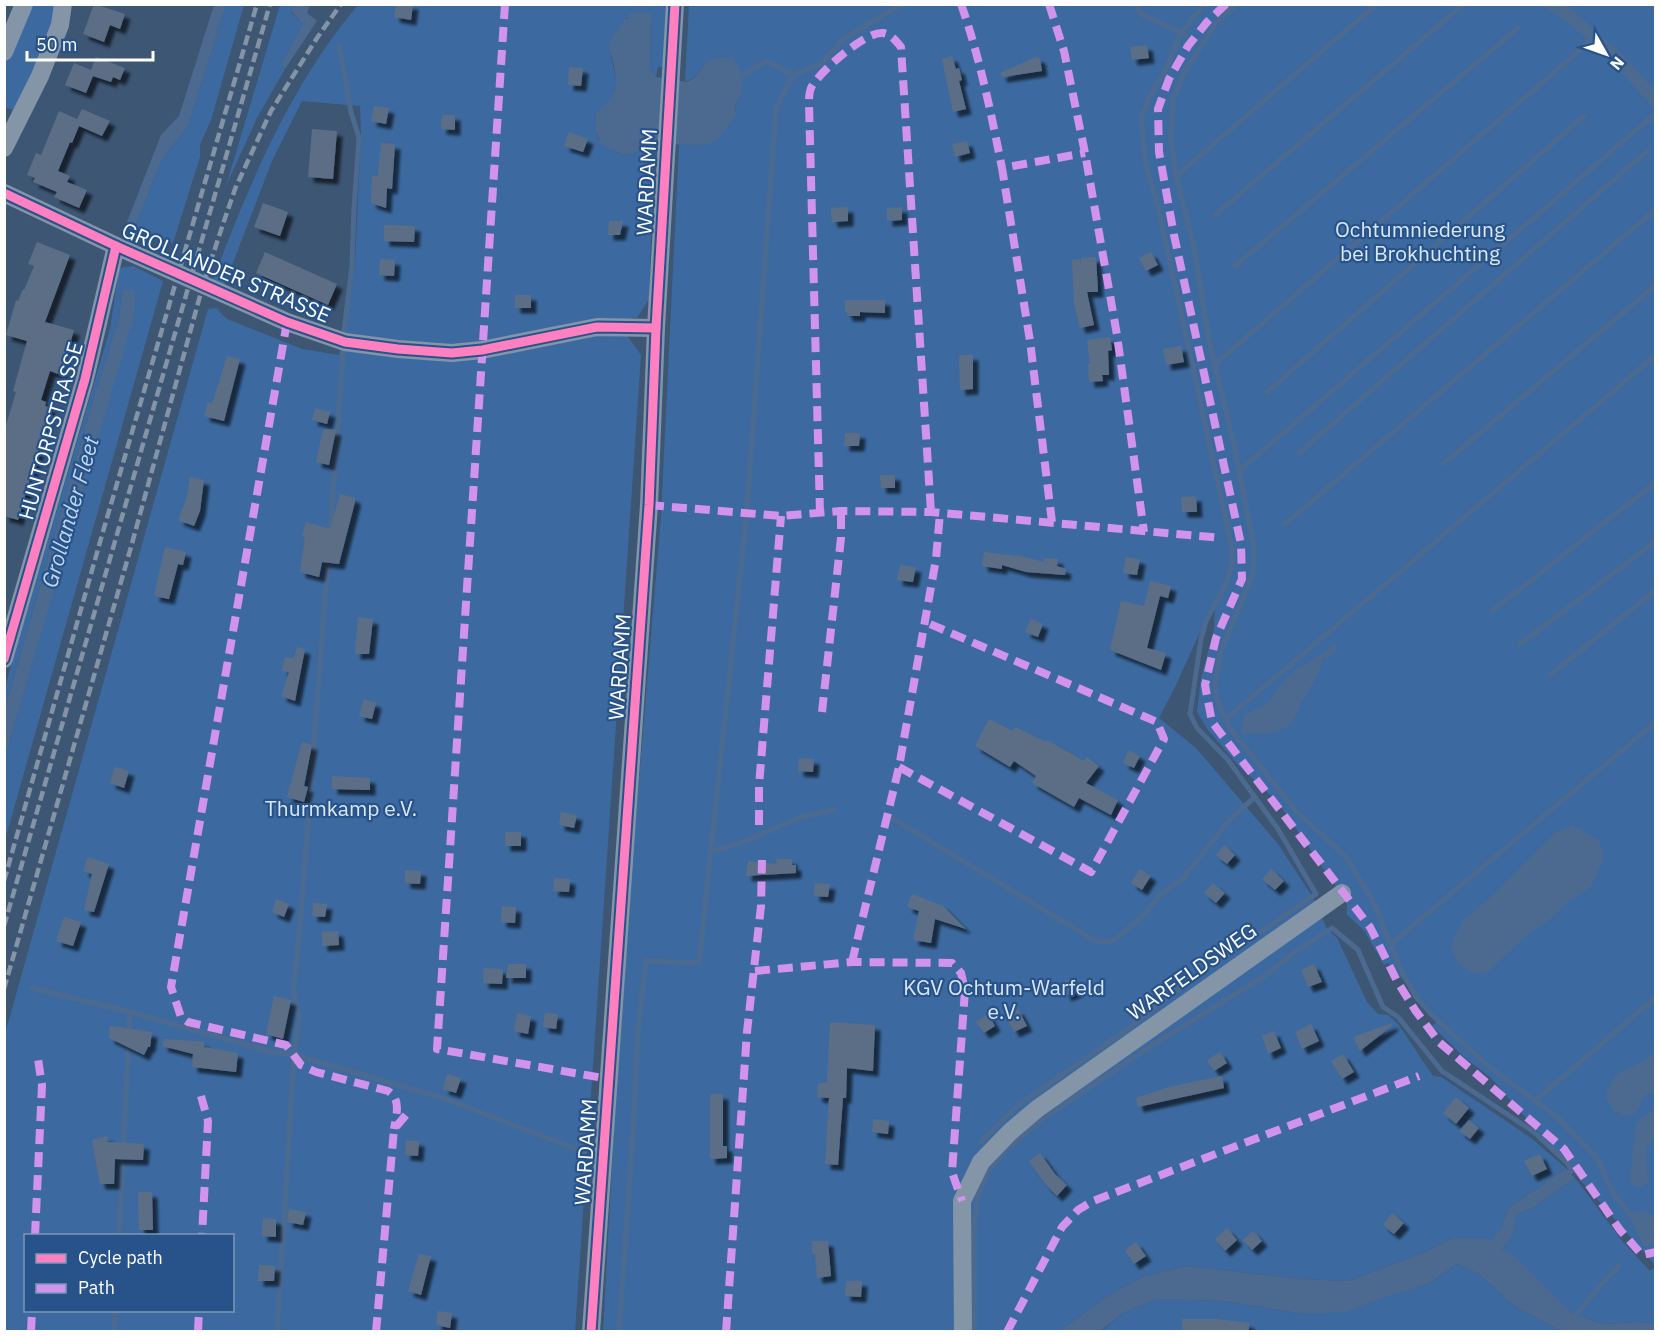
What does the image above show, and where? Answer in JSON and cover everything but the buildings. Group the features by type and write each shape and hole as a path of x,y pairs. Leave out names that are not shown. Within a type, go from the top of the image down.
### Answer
{"street":[{"path":"4,52 24,4"},
{"path":"4,148 10,119 28,102 56,35 63,13 63,4"},
{"name":"WARDAMM","path":"591,1332 648,517 656,328 675,4"},
{"name":"GROLLANDER STRASSE","path":"4,193 287,322 345,342 452,353 482,350 597,327 656,328"},
{"name":"HUNTORPSTRASSE","path":"4,659 86,379 116,246"},
{"name":"WARFELDSWEG","path":"963,1332 962,1201 981,1162 1036,1109 1342,893"}],"green space":[{"path":"34,5 53,5 58,14 16,111 5,107 4,65 25,15"},
{"path":"226,5 244,5 211,120 200,145 200,157 173,243 134,230 161,161 188,126"},
{"path":"280,5 293,5 291,12 303,24 281,64 285,69 257,118 226,186"},
{"name":"Thurmkamp e.V.","path":"358,5 667,5 664,67 658,67 656,77 650,69 651,13 624,19 609,47 618,87 611,100 596,113 595,122 600,140 623,155 654,146 649,299 637,318 627,319 626,334 641,355 575,1331 5,1332 5,1034 208,309 216,308 227,319 302,349 339,355 355,264 361,133 360,106 302,101 272,161 224,286 213,280 257,172 292,101 312,68"},
{"path":"689,5 1655,5 1655,1265 1491,1078 1464,1057 1432,1026 1439,1020 1388,963 1384,965 1364,930 1347,915 1347,903 1277,801 1239,766 1208,730 1197,712 1201,678 1214,629 1215,599 1159,718 1196,748 1278,844 1314,899 1327,929 1337,938 1367,1002 1378,1014 1388,1015 1398,1024 1433,1076 1441,1077 1531,1138 1566,1168 1508,1208 1502,1227 1490,1241 1453,1238 1425,1252 1349,1281 1300,1279 1187,1266 1142,1277 1111,1294 1059,1331 603,1332 622,984 661,516 679,144 708,145 737,115 734,106 741,94 706,62 696,77 685,82"},
{"path":"133,266 163,281 5,840 5,757 88,471 135,290 122,290 119,318 94,397 5,709 5,687 110,329 119,268"},
{"path":"1575,1178 1623,1242 1650,1271 1655,1267 1655,1324 1637,1322 1602,1324 1572,1313 1502,1249 1512,1234 1516,1215 1536,1206"},
{"path":"1457,1264 1479,1274 1514,1306 1561,1331 1101,1332 1123,1313 1158,1299 1223,1301 1304,1314 1428,1284"}],"water":[{"path":"214,5 226,5 188,126 161,161 134,230 125,227 161,135 179,116"},
{"path":"293,5 310,5 307,13 317,21 285,69 281,64 303,24 291,11"},
{"path":"1541,5 1566,5 1624,56 1655,91 1655,109 1616,66 1587,39"},
{"path":"629,13 651,13 650,69 656,77 687,82 696,77 706,62 732,57 743,75 741,94 734,106 737,115 718,138 708,145 657,144 648,149 623,155 602,145 595,129 596,113 613,96 616,85 613,59 609,49 610,43 624,19 628,19"},
{"name":"Grollander Fleet","path":"122,290 135,290 135,312 5,757 5,709 94,397 119,318"},
{"path":"1335,643 1336,651 1322,659 1318,674 1290,724 1270,733 1241,733 1244,715 1267,703 1295,670"},
{"path":"1572,825 1599,840 1604,858 1590,888 1569,901 1550,919 1528,934 1488,972 1474,974 1459,964 1452,952 1453,940 1464,919 1489,899 1555,833"},
{"path":"1655,1051 1655,1095 1648,1093 1636,1113 1624,1116 1613,1110 1606,1098 1614,1078 1620,1072 1641,1063"},
{"path":"1655,1109 1655,1139 1646,1147 1648,1182 1640,1188 1630,1184 1635,1127 1643,1116"},
{"path":"1566,1168 1575,1178 1536,1206 1516,1215 1513,1234 1502,1249 1516,1258 1572,1313 1602,1324 1637,1322 1655,1324 1655,1331 1561,1331 1514,1306 1479,1274 1457,1264 1428,1284 1345,1312 1304,1314 1223,1301 1158,1299 1123,1313 1101,1331 1059,1331 1111,1294 1142,1277 1187,1266 1300,1279 1349,1281 1425,1252 1453,1238 1490,1241 1502,1227 1508,1208"},
{"path":"1644,1211 1656,1217 1655,1240 1652,1244 1644,1246 1630,1214"}],"waterway":[{"path":"743,75 767,61 793,75 821,64 845,38 902,4"},
{"path":"1136,4 1141,14 1186,35"},
{"path":"981,1142 1017,1106 1125,1031 1196,976 1316,894 1278,829 1228,760 1197,728 1190,714 1201,639 1206,621 1225,586 1232,565 1232,548 1158,207 1146,165 1141,118 1149,98 1167,67 1181,33 1205,4"},
{"path":"1237,4 1216,23 1185,71 1173,99 1171,140 1176,176 1194,247 1209,341 1234,445 1254,548 1253,574 1221,651 1215,681 1216,697 1229,727 1297,812 1345,856 1372,899 1401,970 1416,997 1433,1016 1488,1066 1557,1117 1597,1158 1612,1191 1635,1221"},
{"path":"1176,176 1377,4"},
{"path":"1215,215 1464,4"},
{"path":"1235,266 1518,28"},
{"path":"1215,364 1594,38"},
{"path":"339,45 351,112 359,138 352,266 344,331"},
{"path":"747,508 776,108 793,75"},
{"path":"1239,471 1656,113"},
{"path":"1267,392 1584,116"},
{"path":"1299,453 1647,151"},
{"path":"1285,524 1656,209"},
{"path":"1444,463 1656,285"},
{"path":"330,534 343,353"},
{"path":"1226,719 1656,355"},
{"path":"1492,611 1656,482"},
{"path":"619,1332 638,1029 646,961 699,963 746,519"},
{"path":"1519,645 1656,541"},
{"path":"277,1332 294,1055 299,1016 293,991 300,927 328,558"},
{"path":"1550,675 1656,590"},
{"path":"1391,944 1656,722"},
{"path":"892,818 1097,942 1113,941 1143,916 1161,894 1182,879 1231,818 1255,797"},
{"path":"711,851 744,841 801,817 834,810"},
{"path":"974,1332 974,1226 978,1194 988,1172 1006,1150 1041,1120 1148,1048 1266,975 1295,952 1332,928 1358,950 1383,1007 1398,1017 1442,1071 1534,1132 1568,1164 1572,1171 1564,1176"},
{"path":"32,988 130,1012 272,1052 294,1055 443,1098 584,1152"},
{"path":"1536,1100 1656,997"},
{"path":"119,1234 130,1012"},
{"path":"1573,1319 1619,1266"},
{"path":"114,1332 115,1312"}],"railway":[{"path":"4,881 257,4"},
{"path":"4,926 270,4"},
{"path":"4,989 131,547 203,285 223,224 235,189 271,111 341,4"}],"marked path":[{"path":"505,4 437,1049 609,1079"},
{"path":"961,4 979,65 1002,168"},
{"path":"1049,4 1064,51 1085,153 1117,335 1144,532"},
{"path":"1226,4 1207,22 1188,46 1169,79 1158,109 1159,152 1174,235 1241,544 1242,579 1216,638 1205,685 1212,722 1370,927 1397,981 1439,1042 1564,1149 1620,1230 1642,1255 1656,1252"},
{"path":"820,513 809,95 817,79 844,53 866,38 883,33 891,36 901,47 931,512"},
{"path":"1052,522 1030,341 1002,168 1085,153"},
{"path":"287,322 171,987 181,1017 188,1022 286,1045 301,1065 316,1072 388,1091 397,1103 394,1129"},
{"path":"649,505 781,516 841,511 931,512 1222,538"},
{"path":"822,712 841,538 841,511"},
{"path":"852,962 899,767 936,559 940,513"},
{"path":"759,825 759,786 781,516"},
{"path":"899,767 1091,872 1164,739 1157,722 923,621"},
{"path":"726,1332 747,1032 761,906 762,860"},
{"path":"755,971 852,962 952,963 961,973 965,990 952,1172 962,1201"},
{"path":"35,1234 42,1085 38,1059"},
{"path":"1007,1332 1062,1227 1078,1210 1093,1201 1419,1076"},
{"path":"201,1096 208,1121 202,1234"},
{"path":"376,1332 394,1129 407,1114"},
{"path":"31,1332 32,1312"},
{"path":"198,1332 199,1312"}],"cycle path":[{"path":"591,1332 649,505 656,328 675,4"},
{"path":"4,193 287,322 345,342 452,353 482,350 597,327 656,328"},
{"path":"4,659 85,379 116,246"}],"park label":[{"name":"Ochtumniederung bei Brokhuchting","path":"1420,242"},
{"name":"KGV Ochtum-Warfeld e.V.","path":"1004,1000"}]}
